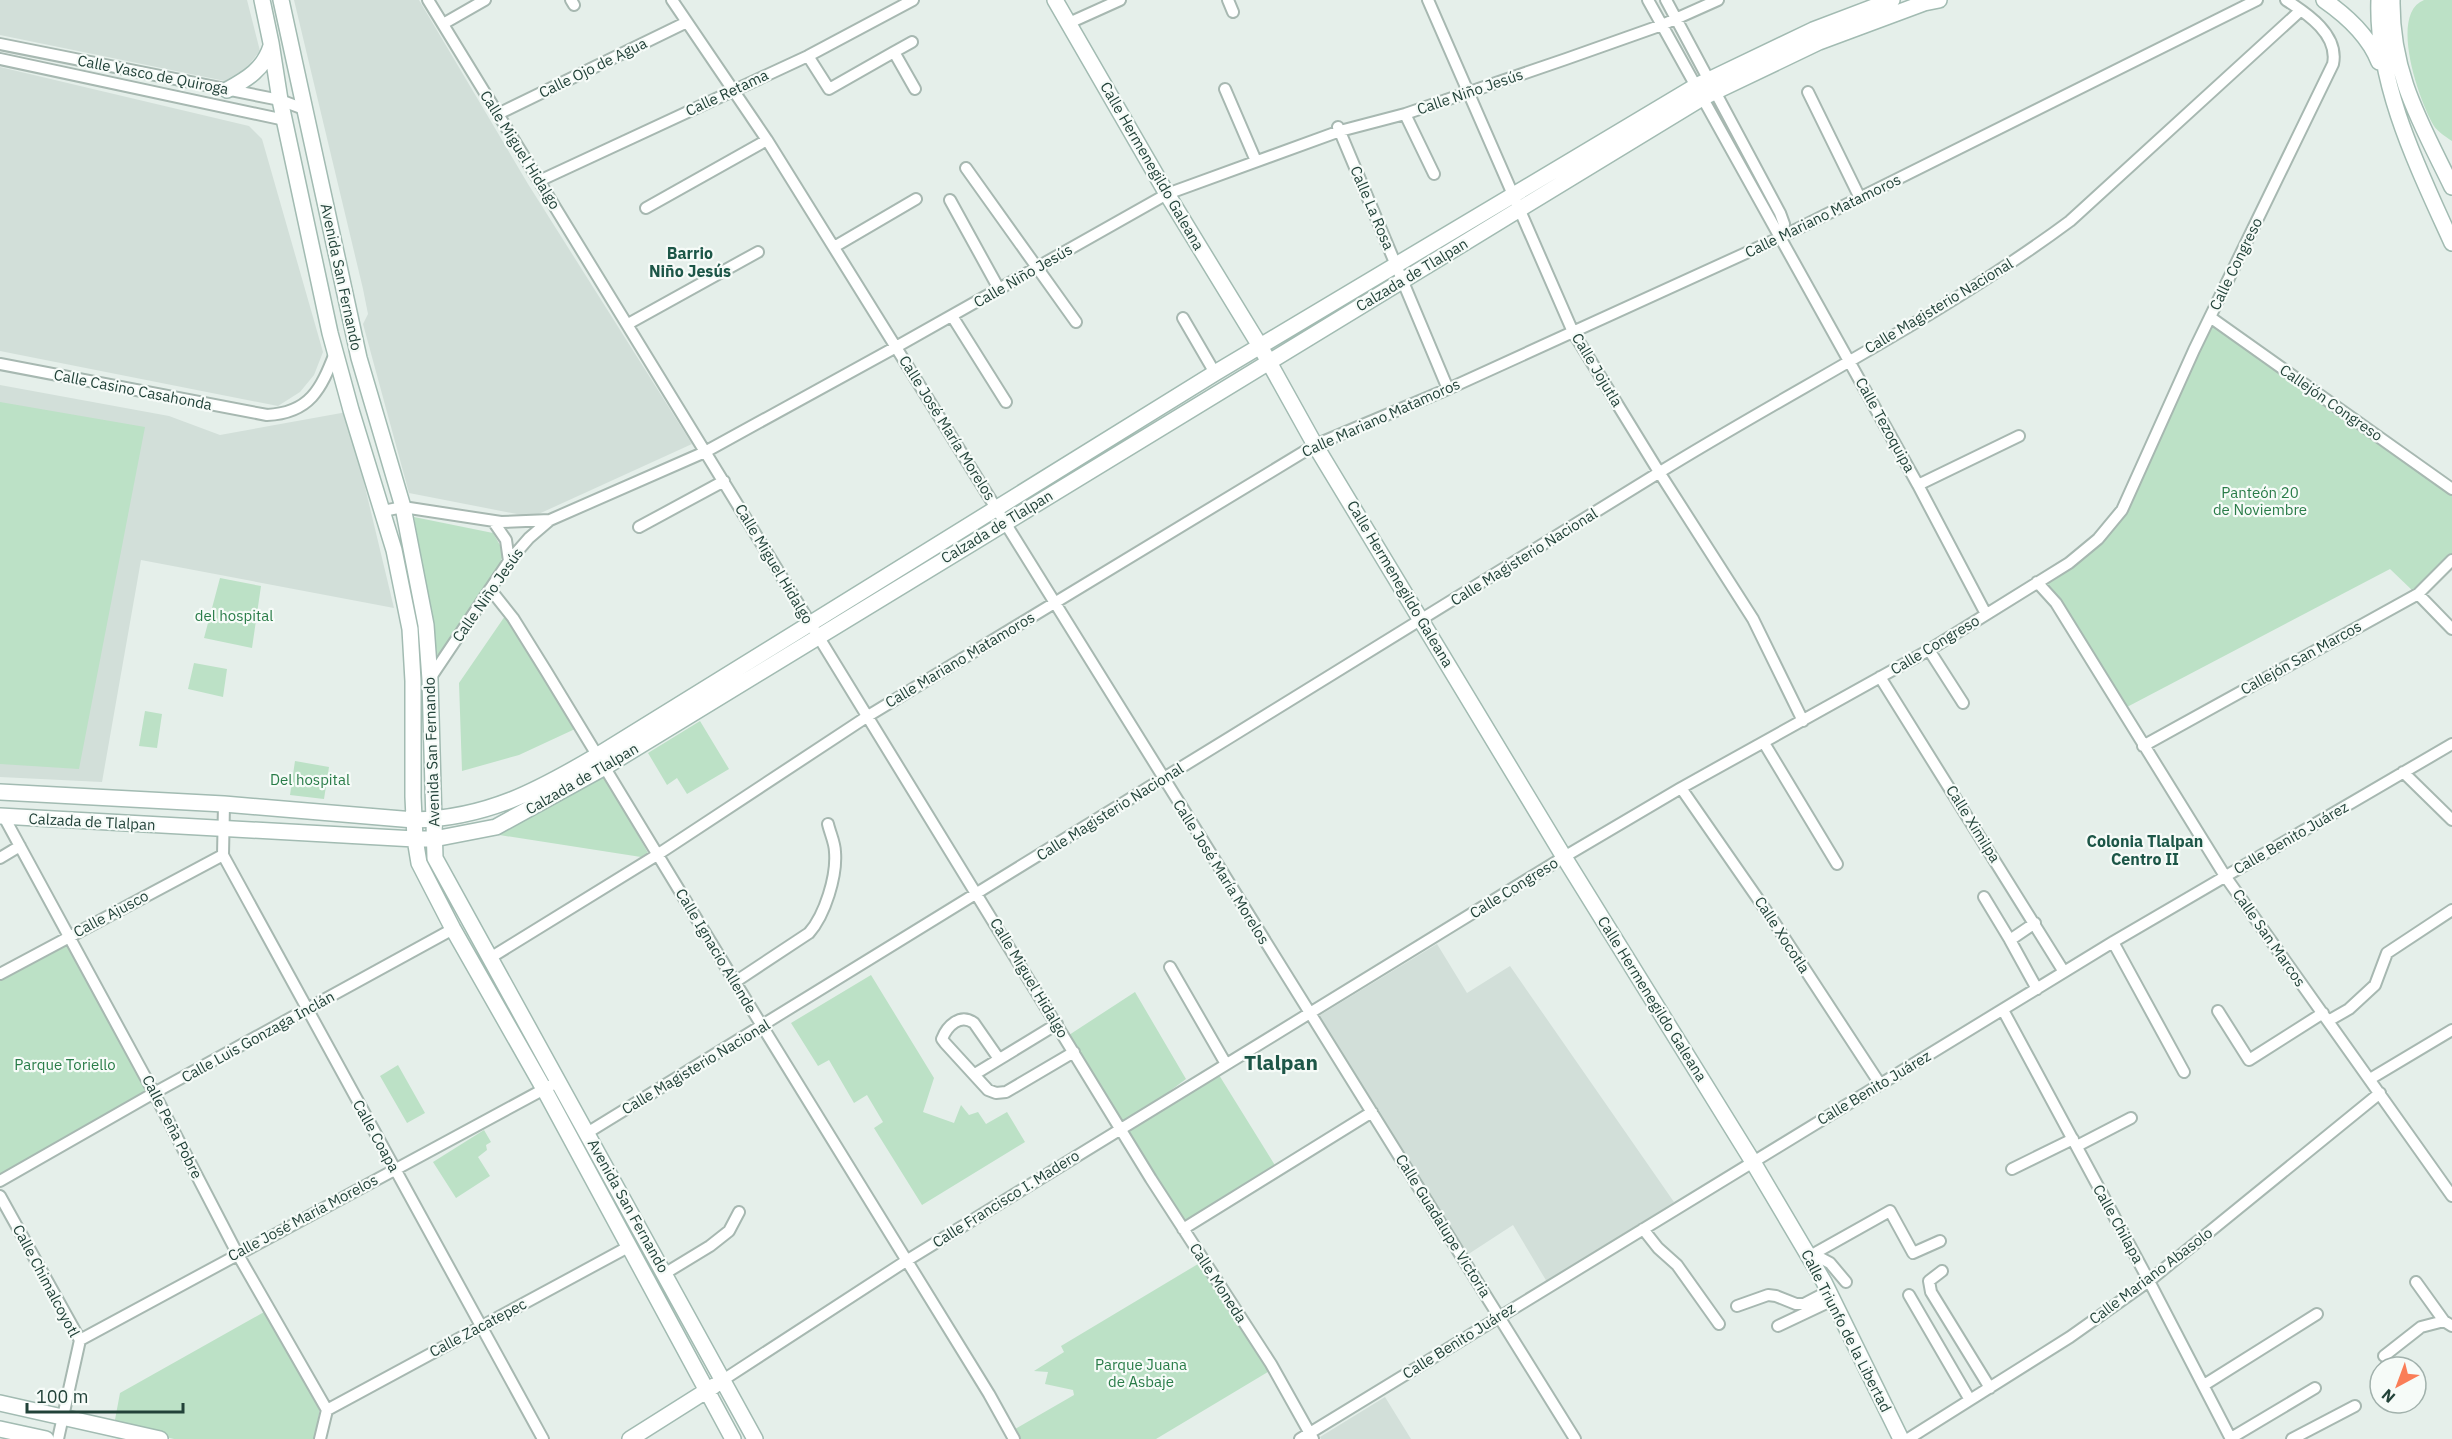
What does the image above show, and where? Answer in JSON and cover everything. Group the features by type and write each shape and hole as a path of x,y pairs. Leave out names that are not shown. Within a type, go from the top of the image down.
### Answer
{"main road":[{"name":"Avenida San Fernando","path":"262,0 272,43 280,100 317,272 336,352 394,550 410,629 413,681 414,820 419,863 453,929 630,1246 732,1439"},
{"name":"Avenida San Fernando","path":"282,0 359,357 403,507 426,625 430,680 435,858 755,1439"},
{"name":"Calle Hermenegildo Galeana","path":"1055,0 1167,194 1260,346 1315,445 1564,857 1753,1162"},
{"name":"Calzada de Tlalpan","path":"1001,516 1215,373 1514,195 1813,30 1892,0"},
{"name":"Calzada de Tlalpan","path":"2,817 415,839 434,839 496,827 1001,516 1268,361 1521,209 1705,89 1819,42 1924,3 1939,0"},
{"path":"2325,0 2357,28 2375,52 2433,201 2452,243"},
{"path":"2379,0 2379,42 2388,84"},
{"path":"2392,0 2394,42 2403,79 2452,187"},
{"path":"227,90 254,73 267,59 272,43"},
{"path":"2433,201 2452,195"},
{"path":"317,272 341,275"},
{"path":"375,488 381,475 389,474 394,477"},
{"name":"Calzada de Tlalpan","path":"0,792 224,804 414,820 434,819 515,800 601,761"},
{"name":"Calle Triunfo de la Libertad","path":"1753,1162 1811,1255 1901,1439"},
{"name":"Calle Francisco I. Madero","path":"630,1439 723,1380"},
{"path":"0,1403 160,1439"},
{"path":"0,1429 46,1439"}],"street":[{"name":"Calle Miguel Hidalgo","path":"428,0 1121,1128"},
{"path":"443,24 485,0"},
{"name":"Calle José María Morelos","path":"672,0 767,140 1310,1014"},
{"name":"Calle Retama","path":"540,181 808,56 913,0"},
{"path":"1069,23 1120,0"},
{"path":"1228,0 1233,12"},
{"name":"Calle Jojutla","path":"1428,0 1573,332 1753,619 1803,721"},
{"name":"Calle Tezoquipa","path":"1648,0 1705,89"},
{"name":"Calle Tezoquipa","path":"1666,0 1677,18 1705,89 1782,237 1986,614"},
{"name":"Calle Niño Jesús","path":"430,680 509,561 550,520 705,452 1167,194 1339,129 1405,114 1662,25 1718,0"},
{"name":"Calle Mariano Matamoros","path":"490,958 657,855 868,716 1315,445 1448,389 1782,237 2257,0"},
{"path":"2286,0 2301,10"},
{"name":"Calle Congreso","path":"1310,1014 1564,857 1681,788 1929,650 2069,562 2098,539 2122,510 2210,317 2333,63 2336,52 2331,40 2301,10"},
{"name":"Calle Magisterio Nacional","path":"588,1133 1659,472 1849,361 2033,249 2070,221 2301,10"},
{"name":"Calle Ojo de Agua","path":"498,114 687,22"},
{"path":"808,56 830,89 912,42"},
{"name":"Calle Vasco de Quiroga","path":"0,44 280,100 304,109"},
{"path":"894,52 915,89"},
{"name":"Calle Vasco de Quiroga","path":"0,59 285,120"},
{"path":"1225,89 1256,161"},
{"path":"1808,92 1860,198"},
{"path":"1405,114 1434,174"},
{"name":"Calle La Rosa","path":"1339,129 1448,389"},
{"path":"646,208 767,140"},
{"path":"966,168 1076,322"},
{"path":"834,247 916,199"},
{"path":"950,200 999,289"},
{"path":"628,324 758,252"},
{"path":"952,316 1006,402"},
{"name":"Callejón Congreso","path":"2210,317 2452,489"},
{"path":"1183,318 1215,373"},
{"name":"Calle Casino Casahonda","path":"0,364 267,416 284,414 310,400 325,378 336,352"},
{"path":"1918,485 2019,436"},
{"path":"639,527 724,481"},
{"path":"383,511 403,507 448,512 493,521 550,520"},
{"path":"493,521 506,540 509,561"},
{"name":"Callejón San Marcos","path":"2143,746 2418,594 2452,561"},
{"name":"Calle San Marcos","path":"2037,582 2056,603 2225,876 2452,1196"},
{"name":"Calle Ignacio Allende","path":"490,589 513,618 1014,1439"},
{"path":"2418,594 2452,629"},
{"path":"1929,650 1963,702"},
{"name":"Calle Ximilpa","path":"1880,678 2064,972"},
{"path":"413,681 430,680"},
{"path":"1764,743 1837,864"},
{"name":"Calle Benito Juárez","path":"1308,1437 2113,942 2452,744"},
{"path":"2403,772 2452,820"},
{"name":"Calle Xocotla","path":"1681,788 1774,922 1880,1084"},
{"name":"Calle Coapa","path":"224,804 223,855 543,1439"},
{"name":"Calle Peña Pobre","path":"2,817 154,1093 237,1253 327,1410"},
{"path":"735,982 809,933 817,924 826,905 835,852 828,824"},
{"path":"0,858 20,846"},
{"name":"Calle Ajusco","path":"0,974 223,855"},
{"path":"1984,897 2037,989"},
{"path":"2218,1011 2249,1060 2325,1017 2349,1009 2375,985 2387,953 2452,910"},
{"path":"2010,940 2035,923"},
{"name":"Calle Luis Gonzaga Inclán","path":"0,1181 154,1093 453,929"},
{"path":"2113,942 2184,1072"},
{"path":"1170,967 1226,1064"},
{"name":"Calle Chilapa","path":"2002,1010 2075,1142 2231,1439"},
{"name":"Calle Francisco I. Madero","path":"723,1380 906,1261 1310,1014"},
{"name":"Calle Guadalupe Victoria","path":"1310,1014 1575,1439"},
{"path":"999,1059 974,1023 968,1019 954,1022 942,1039 988,1090 996,1093 1006,1092 1074,1052"},
{"path":"975,1074 1057,1024"},
{"path":"2370,1079 2452,1030"},
{"name":"Calle José María Morelos","path":"80,1340 237,1253 559,1081"},
{"name":"Calle Mariano Abasolo","path":"1908,1439 2070,1337 2149,1281 2380,1093"},
{"path":"1183,1229 1372,1112"},
{"path":"2012,1169 2131,1118"},
{"name":"Calle Moneda","path":"1121,1128 1183,1229 1271,1364 1308,1437"},
{"name":"Calle Chimalcoyotl","path":"0,1196 80,1340 58,1439"},
{"path":"1811,1255 1890,1210 1913,1253 1940,1241"},
{"path":"664,1274 729,1231 739,1212"},
{"path":"1643,1229 1658,1248 1677,1265 1719,1324"},
{"name":"Calle Zacatepec","path":"327,1410 630,1246"},
{"path":"1811,1255 1830,1263 1846,1282"},
{"path":"1942,1271 1929,1281 1931,1292 1990,1388"},
{"path":"2385,1355 2421,1327 2448,1323 2416,1282"},
{"path":"1931,1292 1911,1298 1970,1400"},
{"path":"1737,1306 1768,1296 1804,1304 1831,1296"},
{"path":"1778,1326 1831,1296"},
{"path":"2204,1385 2317,1314"},
{"path":"2231,1439 2315,1388"},
{"path":"2292,1439 2355,1406"},
{"path":"320,1439 327,1410"}],"shaded area":[{"path":"0,0 247,0 260,51 242,73 225,81 0,35"},
{"path":"294,0 419,0 528,184 692,444 532,517 409,493 363,324 368,314 363,289"},
{"path":"0,67 249,126 262,139 323,352 314,375 300,392 278,406 0,351"},
{"path":"0,385 169,416 220,435 347,412 394,608 141,560 102,782 0,777"},
{"path":"1437,944 1467,993 1510,966 1674,1202 1547,1282 1513,1225 1467,1255 1317,1017"},
{"path":"1385,1397 1411,1439 1321,1439 1320,1437"}],"green space":[{"path":"2424,0 2452,0 2452,141 2436,128 2428,115 2410,60 2408,22 2414,8"},
{"name":"Panteón 20 de Noviembre","path":"2210,320 2452,492 2452,555 2414,592 2390,569 2127,707 2040,581 2071,561 2123,510"},
{"path":"0,402 145,427 79,769 0,764"},
{"path":"414,517 493,533 504,552 497,571 438,659"},
{"name":"del hospital","path":"220,578 261,586 252,648 204,638"},
{"path":"505,616 575,729 519,755 462,771 459,683"},
{"path":"194,663 227,669 223,697 188,689"},
{"path":"145,711 162,714 157,748 139,746"},
{"path":"700,721 729,769 687,794 677,778 667,785 648,753"},
{"name":"Del hospital","path":"295,761 329,767 324,799 290,795"},
{"path":"602,771 648,853 641,857 493,834"},
{"name":"Parque Toriello","path":"69,936 154,1093 0,1181 0,974"},
{"path":"871,975 934,1078 923,1112 954,1123 961,1105 969,1115 978,1112 986,1124 1007,1112 1025,1142 922,1205 874,1128 883,1122 867,1095 854,1103 829,1060 818,1066 791,1023"},
{"path":"1135,992 1186,1079 1123,1126 1069,1035"},
{"path":"398,1065 425,1113 407,1123 380,1076"},
{"path":"1219,1075 1276,1167 1184,1228 1124,1128 1174,1097"},
{"path":"484,1130 491,1142 486,1145 487,1150 478,1157 490,1176 456,1198 433,1162"},
{"name":"Parque Juana de Asbaje","path":"1203,1261 1273,1369 1156,1439 1021,1439 1015,1429 1074,1395 1073,1390 1045,1384 1048,1372 1034,1371 1064,1352 1061,1346"},
{"path":"264,1312 320,1409 314,1439 174,1439 114,1425 120,1393"}],"district":[{"name":"Barrio Niño Jesús","path":"690,262"},
{"name":"Colonia Tlalpan Centro II","path":"2145,850"},
{"name":"Tlalpan","path":"1281,1063"}]}
